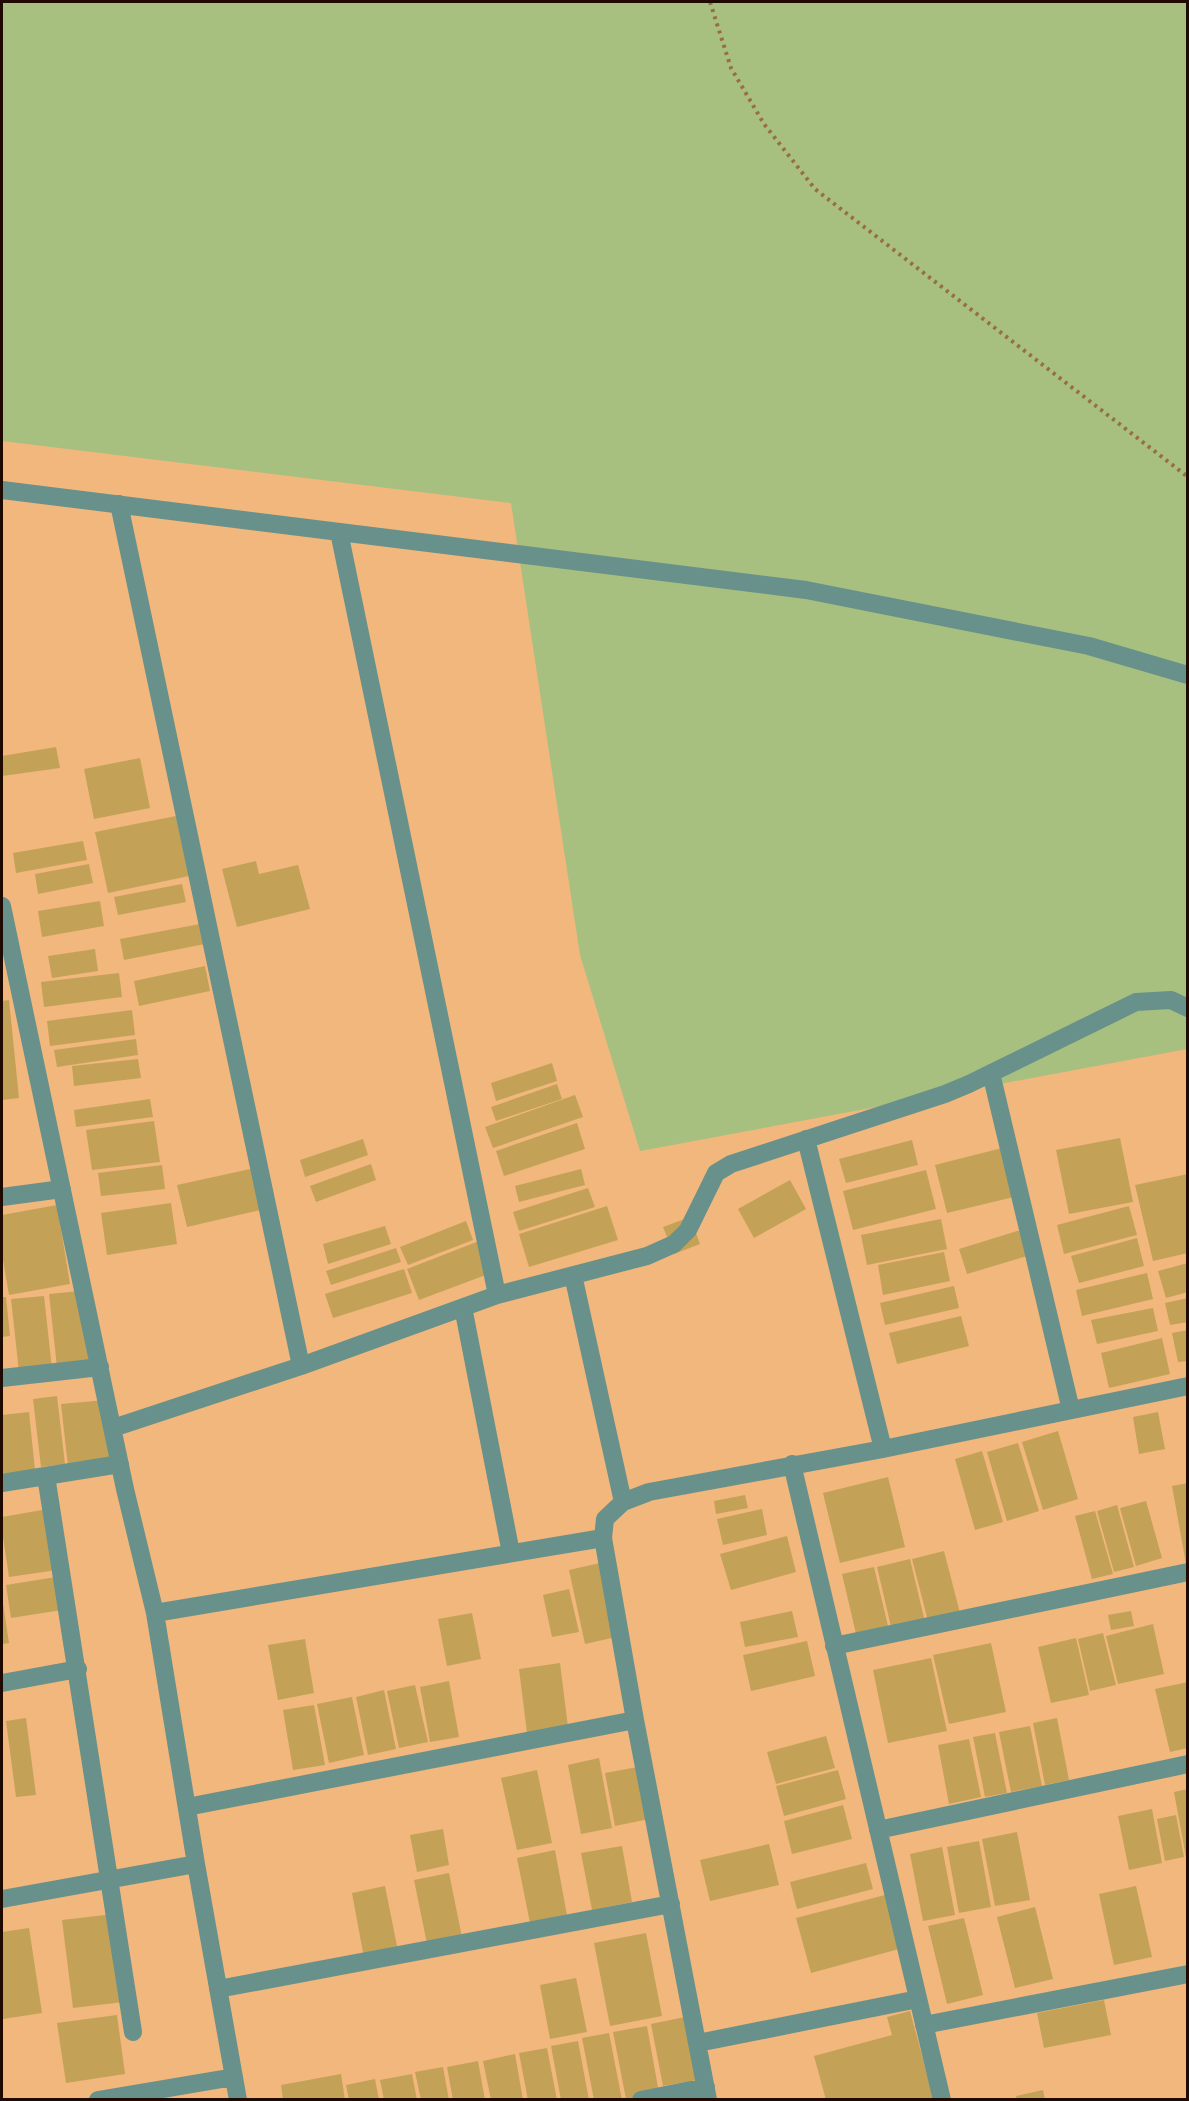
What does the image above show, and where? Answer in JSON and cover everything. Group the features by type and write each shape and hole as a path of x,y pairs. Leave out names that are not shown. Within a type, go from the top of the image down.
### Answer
{"street":[{"path":"2,490 806,590 1089,646 1188,675"},
{"path":"119,504 301,1366"},
{"path":"339,532 497,1295"},
{"path":"2,906 7,962 62,1189 120,1464 155,1613 238,2100"},
{"path":"113,1428 301,1366 497,1295 647,1256 674,1244 688,1230 716,1173 731,1164 945,1094 1136,1002 1179,1004 1188,991"},
{"path":"991,1073 1071,1410"},
{"path":"806,1139 883,1449"},
{"path":"2,1197 62,1189"},
{"path":"573,1275 623,1502"},
{"path":"463,1307 511,1553"},
{"path":"2,1378 100,1367"},
{"path":"641,2100 707,2093 635,1720 603,1538 605,1519 623,1502 649,1492 883,1449 1188,1386"},
{"path":"2,1483 120,1464"},
{"path":"792,1464 942,2100"},
{"path":"46,1476 133,2031"},
{"path":"155,1613 603,1538"},
{"path":"834,1646 1188,1572"},
{"path":"2,1683 78,1670"},
{"path":"187,1807 635,1720"},
{"path":"878,1830 1188,1764"},
{"path":"2,1899 196,1864"},
{"path":"218,1989 671,1904"},
{"path":"924,2025 1188,1974"},
{"path":"698,2043 918,1999"},
{"path":"98,2100 234,2077"}],"path":[{"path":"710,2 731,68 764,124 815,189 1188,477"}],"green space":[{"path":"2,2 1187,2 1187,1049 640,1151 580,955 511,503 2,441"}],"building":[{"path":"56,747 60,768 2,776 2,756"},
{"path":"140,758 150,808 94,819 84,769"},
{"path":"176,816 189,876 108,893 95,832"},
{"path":"83,841 87,860 16,873 13,853"},
{"path":"256,861 259,874 298,865 310,909 237,927 222,869"},
{"path":"89,864 93,883 38,894 35,874"},
{"path":"182,884 186,902 118,915 114,897"},
{"path":"100,901 104,926 42,937 38,911"},
{"path":"200,924 205,944 124,960 120,939"},
{"path":"95,949 98,971 52,978 48,956"},
{"path":"205,966 210,991 139,1006 134,981"},
{"path":"119,973 122,997 44,1007 41,982"},
{"path":"9,1000 19,1098 2,1100 2,1001"},
{"path":"132,1010 135,1035 50,1046 47,1021"},
{"path":"136,1039 138,1055 57,1067 54,1050"},
{"path":"138,1059 141,1078 74,1086 72,1066"},
{"path":"552,1063 557,1081 496,1101 491,1083"},
{"path":"557,1084 562,1099 496,1121 491,1107"},
{"path":"575,1095 583,1117 493,1148 485,1127"},
{"path":"150,1099 153,1117 76,1127 74,1110"},
{"path":"154,1121 160,1162 92,1170 86,1130"},
{"path":"577,1123 585,1149 504,1176 496,1151"},
{"path":"1120,1138 1133,1202 1069,1214 1056,1150"},
{"path":"363,1139 368,1155 305,1177 300,1160"},
{"path":"912,1140 918,1165 846,1183 839,1159"},
{"path":"1006,1147 1018,1196 947,1213 935,1165"},
{"path":"371,1164 376,1180 316,1202 310,1186"},
{"path":"162,1165 165,1189 101,1196 98,1173"},
{"path":"260,1167 269,1208 187,1227 177,1185"},
{"path":"581,1169 585,1185 519,1202 515,1186"},
{"path":"926,1170 936,1209 853,1230 843,1191"},
{"path":"1188,1174 1188,1253 1153,1261 1135,1185"},
{"path":"790,1180 806,1209 754,1238 738,1209"},
{"path":"588,1188 595,1207 519,1231 513,1212"},
{"path":"171,1203 177,1244 107,1255 101,1213"},
{"path":"57,1205 70,1284 9,1295 2,1254 2,1215"},
{"path":"607,1206 618,1240 529,1267 519,1234"},
{"path":"1129,1206 1137,1235 1064,1254 1057,1225"},
{"path":"690,1217 700,1244 674,1254 663,1227"},
{"path":"941,1219 947,1249 867,1265 861,1235"},
{"path":"466,1221 473,1240 408,1265 400,1247"},
{"path":"385,1226 391,1244 328,1264 323,1244"},
{"path":"1027,1228 1034,1254 967,1274 959,1249"},
{"path":"1137,1238 1144,1266 1079,1283 1071,1256"},
{"path":"479,1241 491,1273 419,1300 407,1269"},
{"path":"396,1248 401,1262 331,1285 326,1271"},
{"path":"944,1252 950,1281 883,1295 878,1265"},
{"path":"1188,1263 1188,1292 1166,1298 1158,1271"},
{"path":"404,1269 412,1293 333,1318 325,1294"},
{"path":"1147,1273 1153,1299 1082,1316 1076,1290"},
{"path":"954,1286 959,1308 885,1325 880,1303"},
{"path":"90,1290 98,1362 57,1367 49,1294"},
{"path":"44,1296 52,1369 19,1372 11,1299"},
{"path":"2,1297 6,1297 10,1336 2,1337"},
{"path":"1188,1298 1188,1322 1170,1325 1165,1303"},
{"path":"1153,1308 1158,1331 1097,1344 1091,1320"},
{"path":"961,1316 969,1346 897,1364 889,1333"},
{"path":"1188,1330 1188,1361 1178,1362 1172,1333"},
{"path":"1162,1338 1170,1374 1109,1388 1101,1353"},
{"path":"57,1396 65,1464 41,1467 33,1399"},
{"path":"105,1400 112,1462 68,1466 61,1404"},
{"path":"29,1412 35,1470 2,1474 2,1415"},
{"path":"1158,1412 1165,1449 1139,1454 1133,1417"},
{"path":"1058,1431 1078,1499 1043,1510 1022,1442"},
{"path":"1018,1443 1039,1511 1007,1521 987,1452"},
{"path":"982,1451 1003,1522 975,1530 955,1459"},
{"path":"888,1477 905,1547 840,1563 823,1493"},
{"path":"1188,1483 1188,1564 1186,1564 1172,1486"},
{"path":"745,1495 748,1508 716,1514 714,1501"},
{"path":"1146,1501 1162,1558 1136,1566 1120,1508"},
{"path":"1117,1505 1134,1567 1114,1572 1097,1511"},
{"path":"48,1509 57,1570 9,1577 2,1517"},
{"path":"762,1509 767,1535 723,1545 717,1519"},
{"path":"1095,1511 1113,1574 1092,1579 1075,1516"},
{"path":"787,1536 796,1572 731,1590 720,1554"},
{"path":"944,1551 960,1613 928,1621 912,1559"},
{"path":"910,1559 925,1622 892,1631 877,1567"},
{"path":"600,1563 616,1637 585,1644 569,1570"},
{"path":"874,1567 889,1630 857,1638 842,1574"},
{"path":"56,1577 62,1610 11,1618 6,1585"},
{"path":"569,1589 579,1632 552,1637 543,1595"},
{"path":"2,1597 9,1643 2,1644"},
{"path":"792,1611 798,1637 745,1647 740,1622"},
{"path":"1131,1611 1134,1626 1111,1630 1108,1615"},
{"path":"472,1613 481,1659 447,1666 438,1619"},
{"path":"1153,1624 1164,1674 1118,1684 1106,1636"},
{"path":"1103,1633 1116,1685 1090,1691 1078,1639"},
{"path":"1076,1638 1089,1695 1051,1703 1038,1647"},
{"path":"305,1639 314,1693 278,1700 268,1645"},
{"path":"807,1641 815,1676 751,1691 743,1655"},
{"path":"991,1643 1006,1712 949,1724 933,1655"},
{"path":"931,1658 947,1731 888,1743 873,1670"},
{"path":"560,1663 568,1727 527,1733 519,1669"},
{"path":"449,1681 459,1737 430,1742 420,1687"},
{"path":"1188,1682 1188,1748 1170,1752 1155,1689"},
{"path":"415,1685 428,1742 399,1748 387,1691"},
{"path":"384,1690 396,1749 368,1755 356,1697"},
{"path":"352,1697 364,1755 329,1763 317,1704"},
{"path":"314,1705 325,1765 293,1770 283,1710"},
{"path":"26,1718 36,1795 16,1797 6,1721"},
{"path":"1057,1718 1069,1780 1045,1785 1033,1723"},
{"path":"1030,1726 1042,1786 1011,1792 999,1732"},
{"path":"995,1733 1007,1793 985,1797 973,1737"},
{"path":"826,1736 835,1768 776,1784 767,1752"},
{"path":"969,1739 981,1797 949,1804 938,1745"},
{"path":"599,1758 612,1828 581,1834 568,1765"},
{"path":"643,1766 654,1818 615,1826 605,1773"},
{"path":"537,1770 552,1843 517,1850 501,1778"},
{"path":"838,1770 846,1799 784,1816 776,1786"},
{"path":"1188,1789 1188,1857 1186,1857 1174,1792"},
{"path":"843,1805 852,1839 792,1854 784,1821"},
{"path":"1152,1809 1162,1863 1129,1870 1118,1816"},
{"path":"1176,1815 1184,1857 1165,1861 1157,1819"},
{"path":"443,1829 449,1865 417,1872 410,1835"},
{"path":"1017,1832 1030,1900 995,1906 982,1839"},
{"path":"979,1841 991,1907 959,1913 947,1847"},
{"path":"769,1844 779,1885 710,1901 700,1860"},
{"path":"622,1846 632,1902 592,1910 581,1853"},
{"path":"942,1847 955,1915 923,1921 910,1854"},
{"path":"555,1850 568,1921 531,1928 517,1858"},
{"path":"866,1863 873,1889 797,1909 790,1882"},
{"path":"449,1873 462,1937 427,1944 414,1880"},
{"path":"385,1886 398,1951 364,1958 352,1893"},
{"path":"1136,1886 1152,1957 1114,1965 1099,1894"},
{"path":"885,1895 899,1949 811,1973 796,1918"},
{"path":"1035,1907 1053,1979 1015,1988 997,1917"},
{"path":"114,1914 124,2002 73,2008 62,1920"},
{"path":"964,1918 983,1995 947,2004 928,1926"},
{"path":"29,1928 42,2013 3,2019 2,1932"},
{"path":"646,1933 662,2016 610,2026 594,1943"},
{"path":"576,1978 587,2032 550,2039 540,1985"},
{"path":"1104,2000 1111,2035 1044,2048 1037,2013"},
{"path":"910,2011 934,2100 826,2100 814,2056 892,2035 887,2017"},
{"path":"117,2015 125,2074 66,2083 57,2023"},
{"path":"685,2017 698,2080 663,2086 651,2024"},
{"path":"647,2026 659,2093 626,2099 613,2032"},
{"path":"609,2033 622,2100 594,2100 582,2038"},
{"path":"578,2041 589,2100 561,2100 551,2046"},
{"path":"547,2048 557,2100 528,2100 519,2053"},
{"path":"515,2054 523,2100 491,2100 483,2061"},
{"path":"478,2061 485,2100 453,2100 447,2067"},
{"path":"443,2067 449,2100 421,2100 415,2072"},
{"path":"341,2074 345,2100 283,2100 281,2085"},
{"path":"412,2074 417,2100 384,2100 380,2080"},
{"path":"375,2079 379,2100 349,2100 346,2085"},
{"path":"1043,2090 1045,2100 1017,2100 1016,2096"}]}
